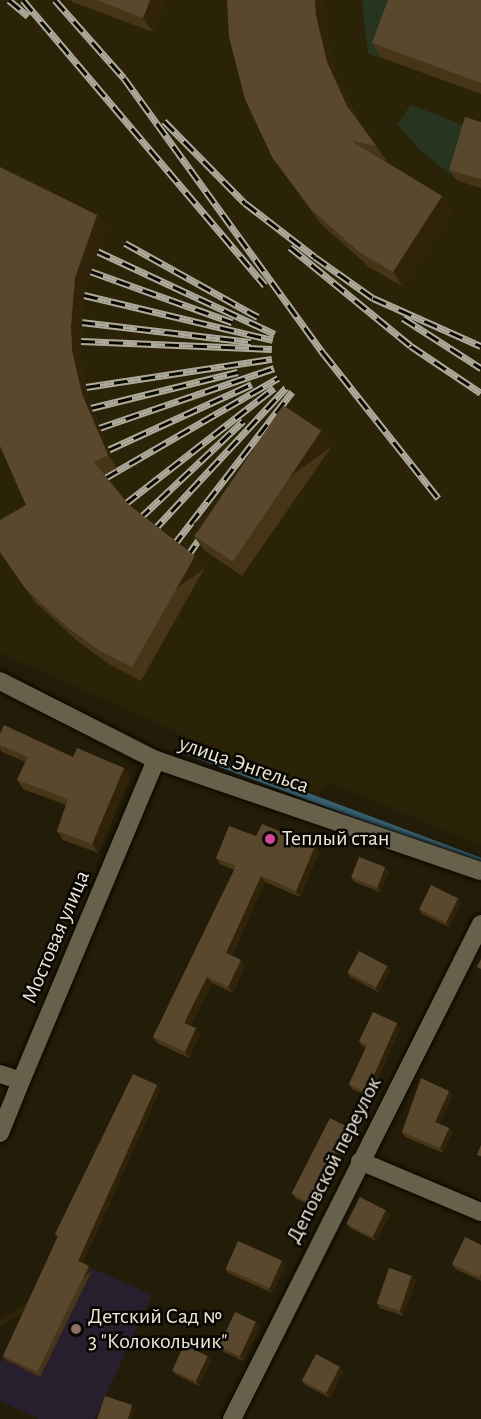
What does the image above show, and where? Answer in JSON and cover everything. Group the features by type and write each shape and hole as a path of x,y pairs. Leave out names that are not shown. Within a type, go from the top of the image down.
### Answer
{"street":[{"name":"улица Энгельса","path":"0,681 156,760 481,871"},
{"name":"Мостовая улица","path":"0,1133 156,760"},
{"name":"Деповской переулок","path":"232,1419 481,924"},
{"path":"0,1074 21,1081"},
{"path":"360,1161 481,1212"}],"shaded area":[{"path":"0,0 481,0 481,845 329,783 318,795 0,653"},
{"name":"Детский Сад № 3 \"Колокольчик\"","path":"52,1250 152,1295 95,1419 39,1419 0,1401 0,1363"}],"green space":[{"path":"362,0 404,0 382,58 368,54"},
{"path":"411,105 473,129 458,181 420,150 397,124"}],"building":[{"path":"96,0 150,0 143,18"},
{"path":"227,0 315,0 316,15 327,62 347,106 376,146 351,141 442,196 393,272 359,252 311,209 272,157 245,99 229,37"},
{"path":"388,0 481,0 481,83 372,43"},
{"path":"465,117 481,122 481,179 449,170"},
{"path":"0,167 97,215 75,278 71,327 72,350 82,394 108,455 94,462 129,505 195,556 132,667 100,651 67,627 25,588 0,552 0,520 26,505 0,446"},
{"path":"283,405 321,431 233,562 195,536"},
{"path":"4,725 73,757 77,748 124,768 92,844 57,831 68,799 17,780 28,757 0,745 0,734"},
{"path":"262,824 315,846 296,891 261,876 226,953 241,960 228,987 207,977 184,1023 196,1028 185,1052 153,1037 236,866 216,858 229,826 256,836"},
{"path":"359,857 385,867 377,888 351,878"},
{"path":"431,885 458,898 446,922 419,909"},
{"path":"359,951 387,966 376,987 348,972"},
{"path":"373,1012 397,1023 366,1093 349,1084 367,1045 359,1041"},
{"path":"133,1074 157,1085 78,1261 89,1266 37,1372 3,1356 58,1236 55,1234"},
{"path":"421,1078 449,1091 435,1122 449,1128 440,1148 402,1132"},
{"path":"330,1118 348,1127 309,1203 291,1194"},
{"path":"360,1197 386,1210 372,1237 346,1224"},
{"path":"465,1237 481,1245 481,1274 479,1277 452,1264"},
{"path":"238,1241 282,1261 270,1288 226,1268"},
{"path":"389,1268 412,1276 400,1311 377,1303"},
{"path":"235,1312 256,1322 240,1356 219,1346"},
{"path":"184,1345 208,1356 196,1381 172,1370"},
{"path":"316,1354 340,1367 326,1393 302,1380"},
{"path":"105,1396 132,1405 128,1419 97,1419"}],"waterway":[{"path":"185,750 481,861"}],"railway":[{"path":"9,0 28,16"},
{"path":"23,0 265,285"},
{"path":"55,0 124,78 324,354 438,498"},
{"path":"164,121 245,203 315,257 373,298 481,346"},
{"path":"125,243 258,317"},
{"path":"290,247 411,346 481,393"},
{"path":"97,251 275,334"},
{"path":"90,271 232,322"},
{"path":"84,295 273,340"},
{"path":"403,318 481,368"},
{"path":"81,322 251,342"},
{"path":"81,341 272,349"},
{"path":"86,387 272,359"},
{"path":"99,428 274,368"},
{"path":"91,408 238,372"},
{"path":"105,478 278,378"},
{"path":"108,450 252,384"},
{"path":"125,504 274,388"},
{"path":"152,532 286,388"},
{"path":"173,546 292,392"},
{"path":"139,519 243,421"},
{"path":"187,557 207,527"}],"place":[{"name":"Теплый стан","path":"270,839"},
{"name":"Детский Сад № 3 \"Колокольчик\"","path":"76,1329"}]}
